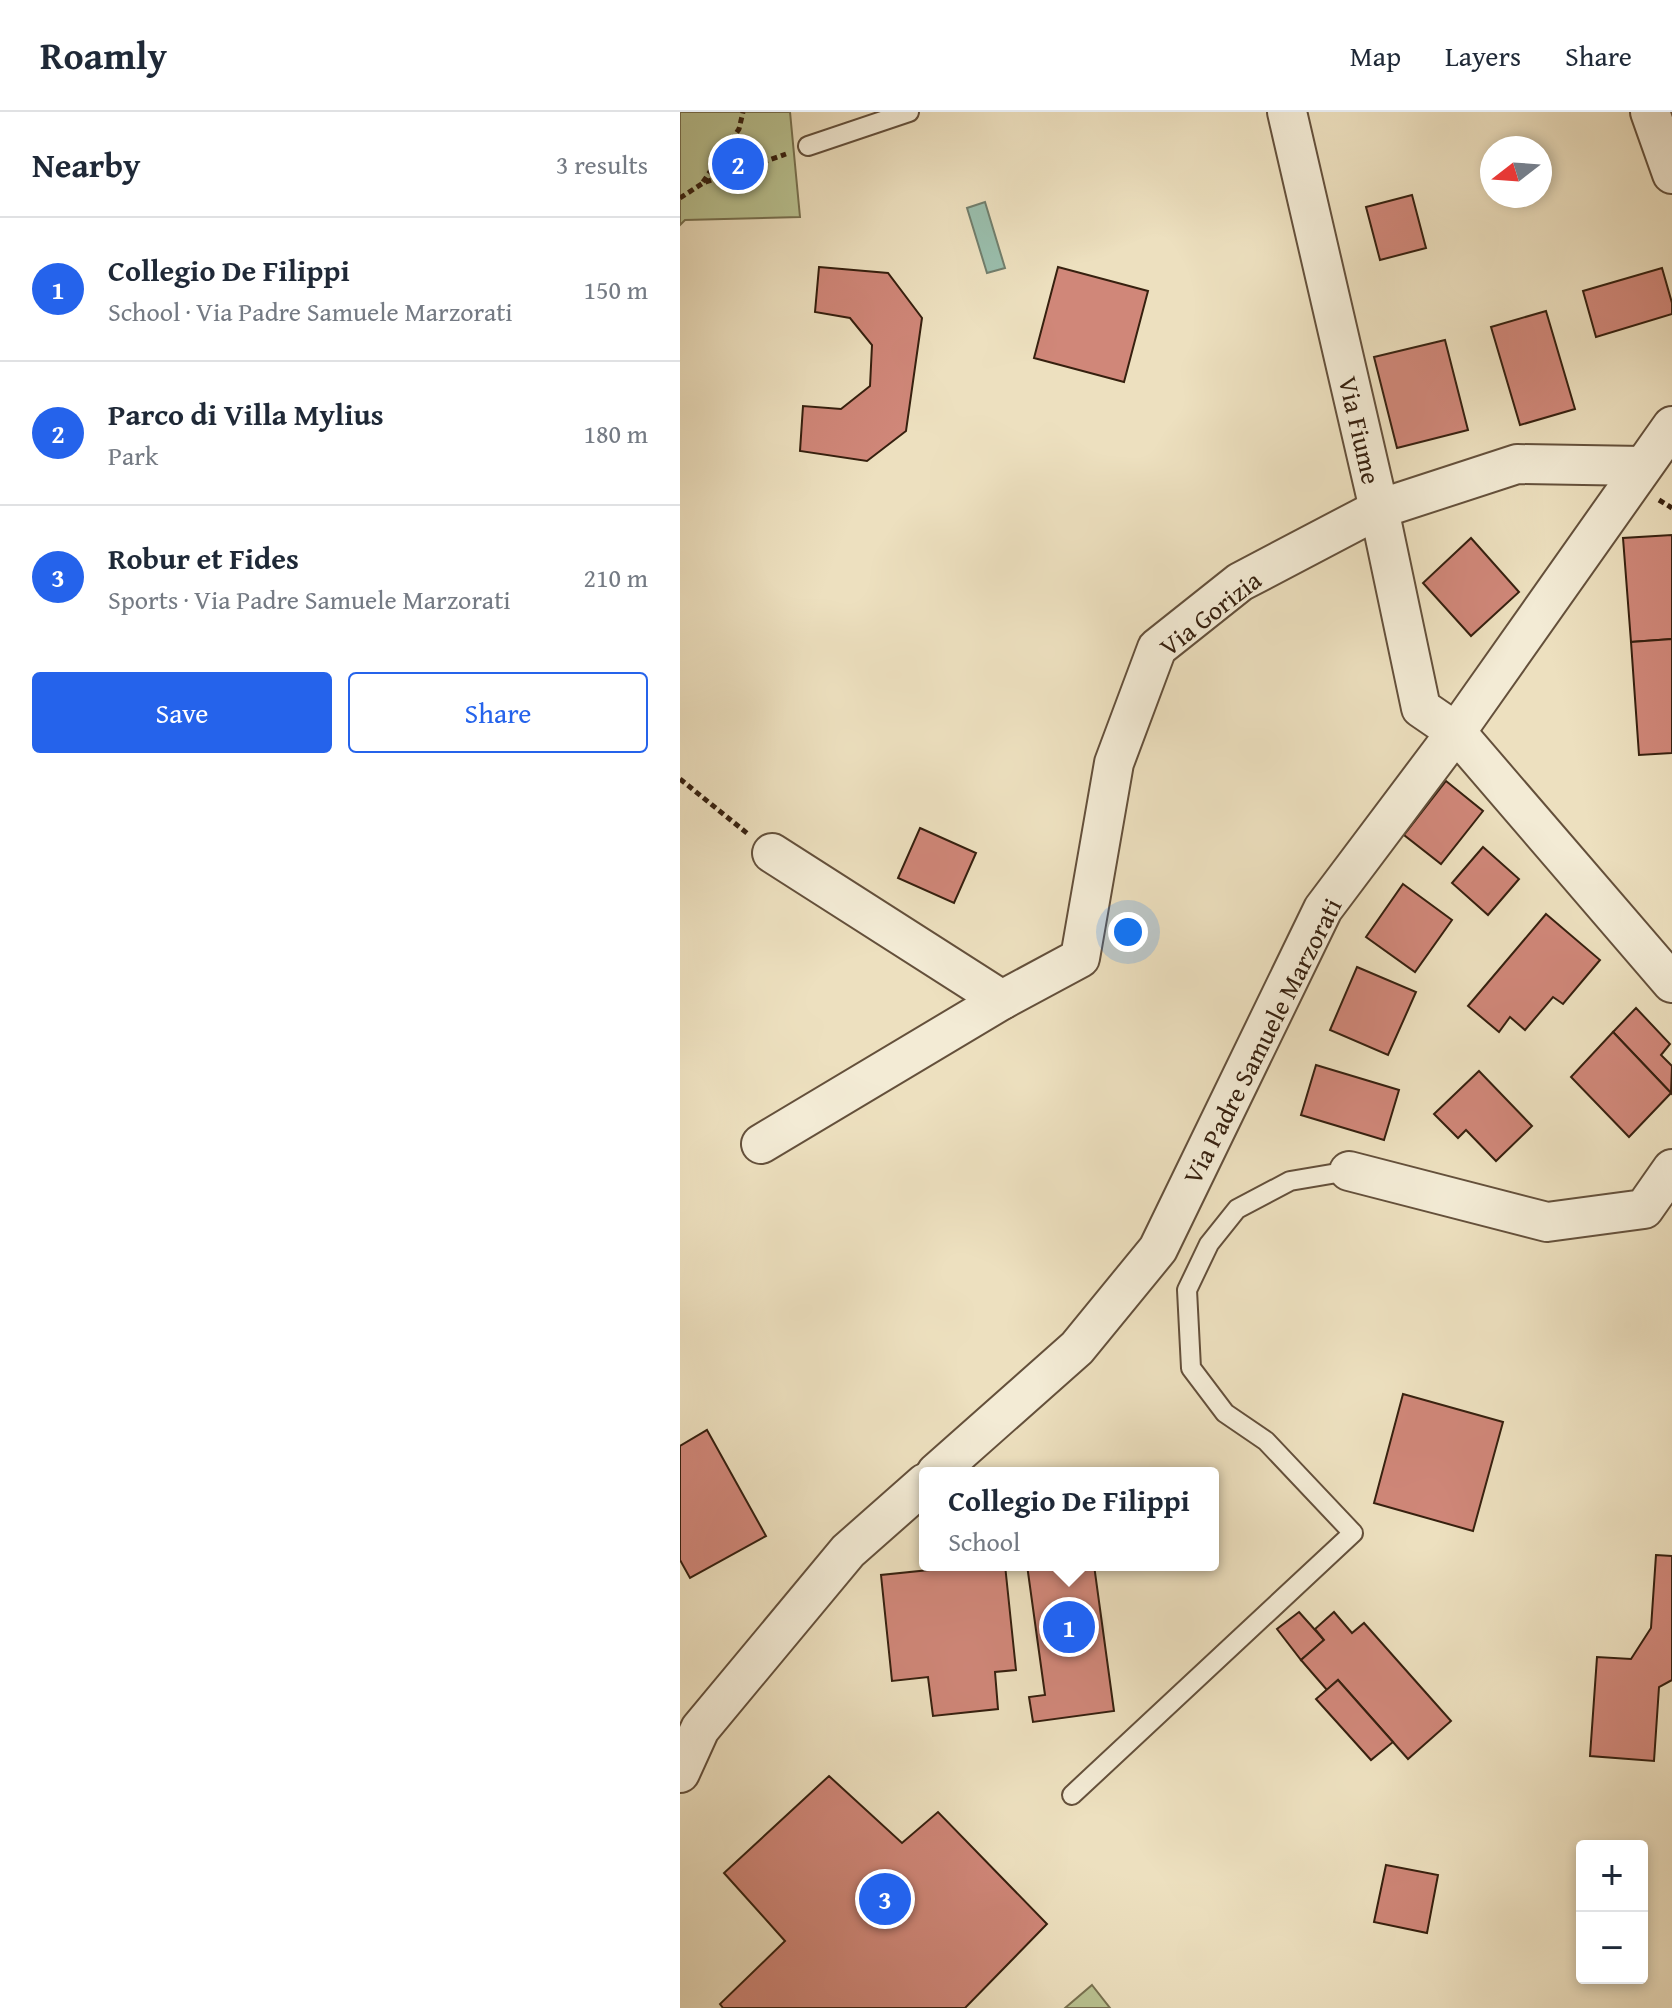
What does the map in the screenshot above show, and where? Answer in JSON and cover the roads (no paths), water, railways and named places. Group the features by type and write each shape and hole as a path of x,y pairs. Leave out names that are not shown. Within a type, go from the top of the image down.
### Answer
{"street":[{"name":"Via Fiume","path":"1287,112 1379,509 1421,708 1456,732 1672,983"},
{"path":"1650,112 1672,174"},
{"name":"Via Padre Samuele Marzorati","path":"943,1467 1077,1348 1158,1249 1323,909 1456,732 1672,426"},
{"name":"Via Gorizia","path":"761,1144 1002,1000 1080,958 1114,763 1157,648 1240,582 1379,509 1517,464 1643,466"},
{"path":"772,853 1002,1000"},
{"path":"1349,1171 1547,1222 1644,1209 1672,1169"},
{"path":"680,1773 690,1724 848,1551 919,1488"}],"lane":[{"path":"808,146 909,112"},
{"path":"1072,1795 1353,1533 1266,1441 1225,1413 1191,1368 1187,1290 1209,1244 1237,1209 1290,1181 1349,1171"}],"place":[{"name":"Parco di Villa Mylius","path":"738,164"},
{"name":"Collegio De Filippi","path":"1069,1627"},
{"name":"Robur et Fides","path":"885,1899"}]}
